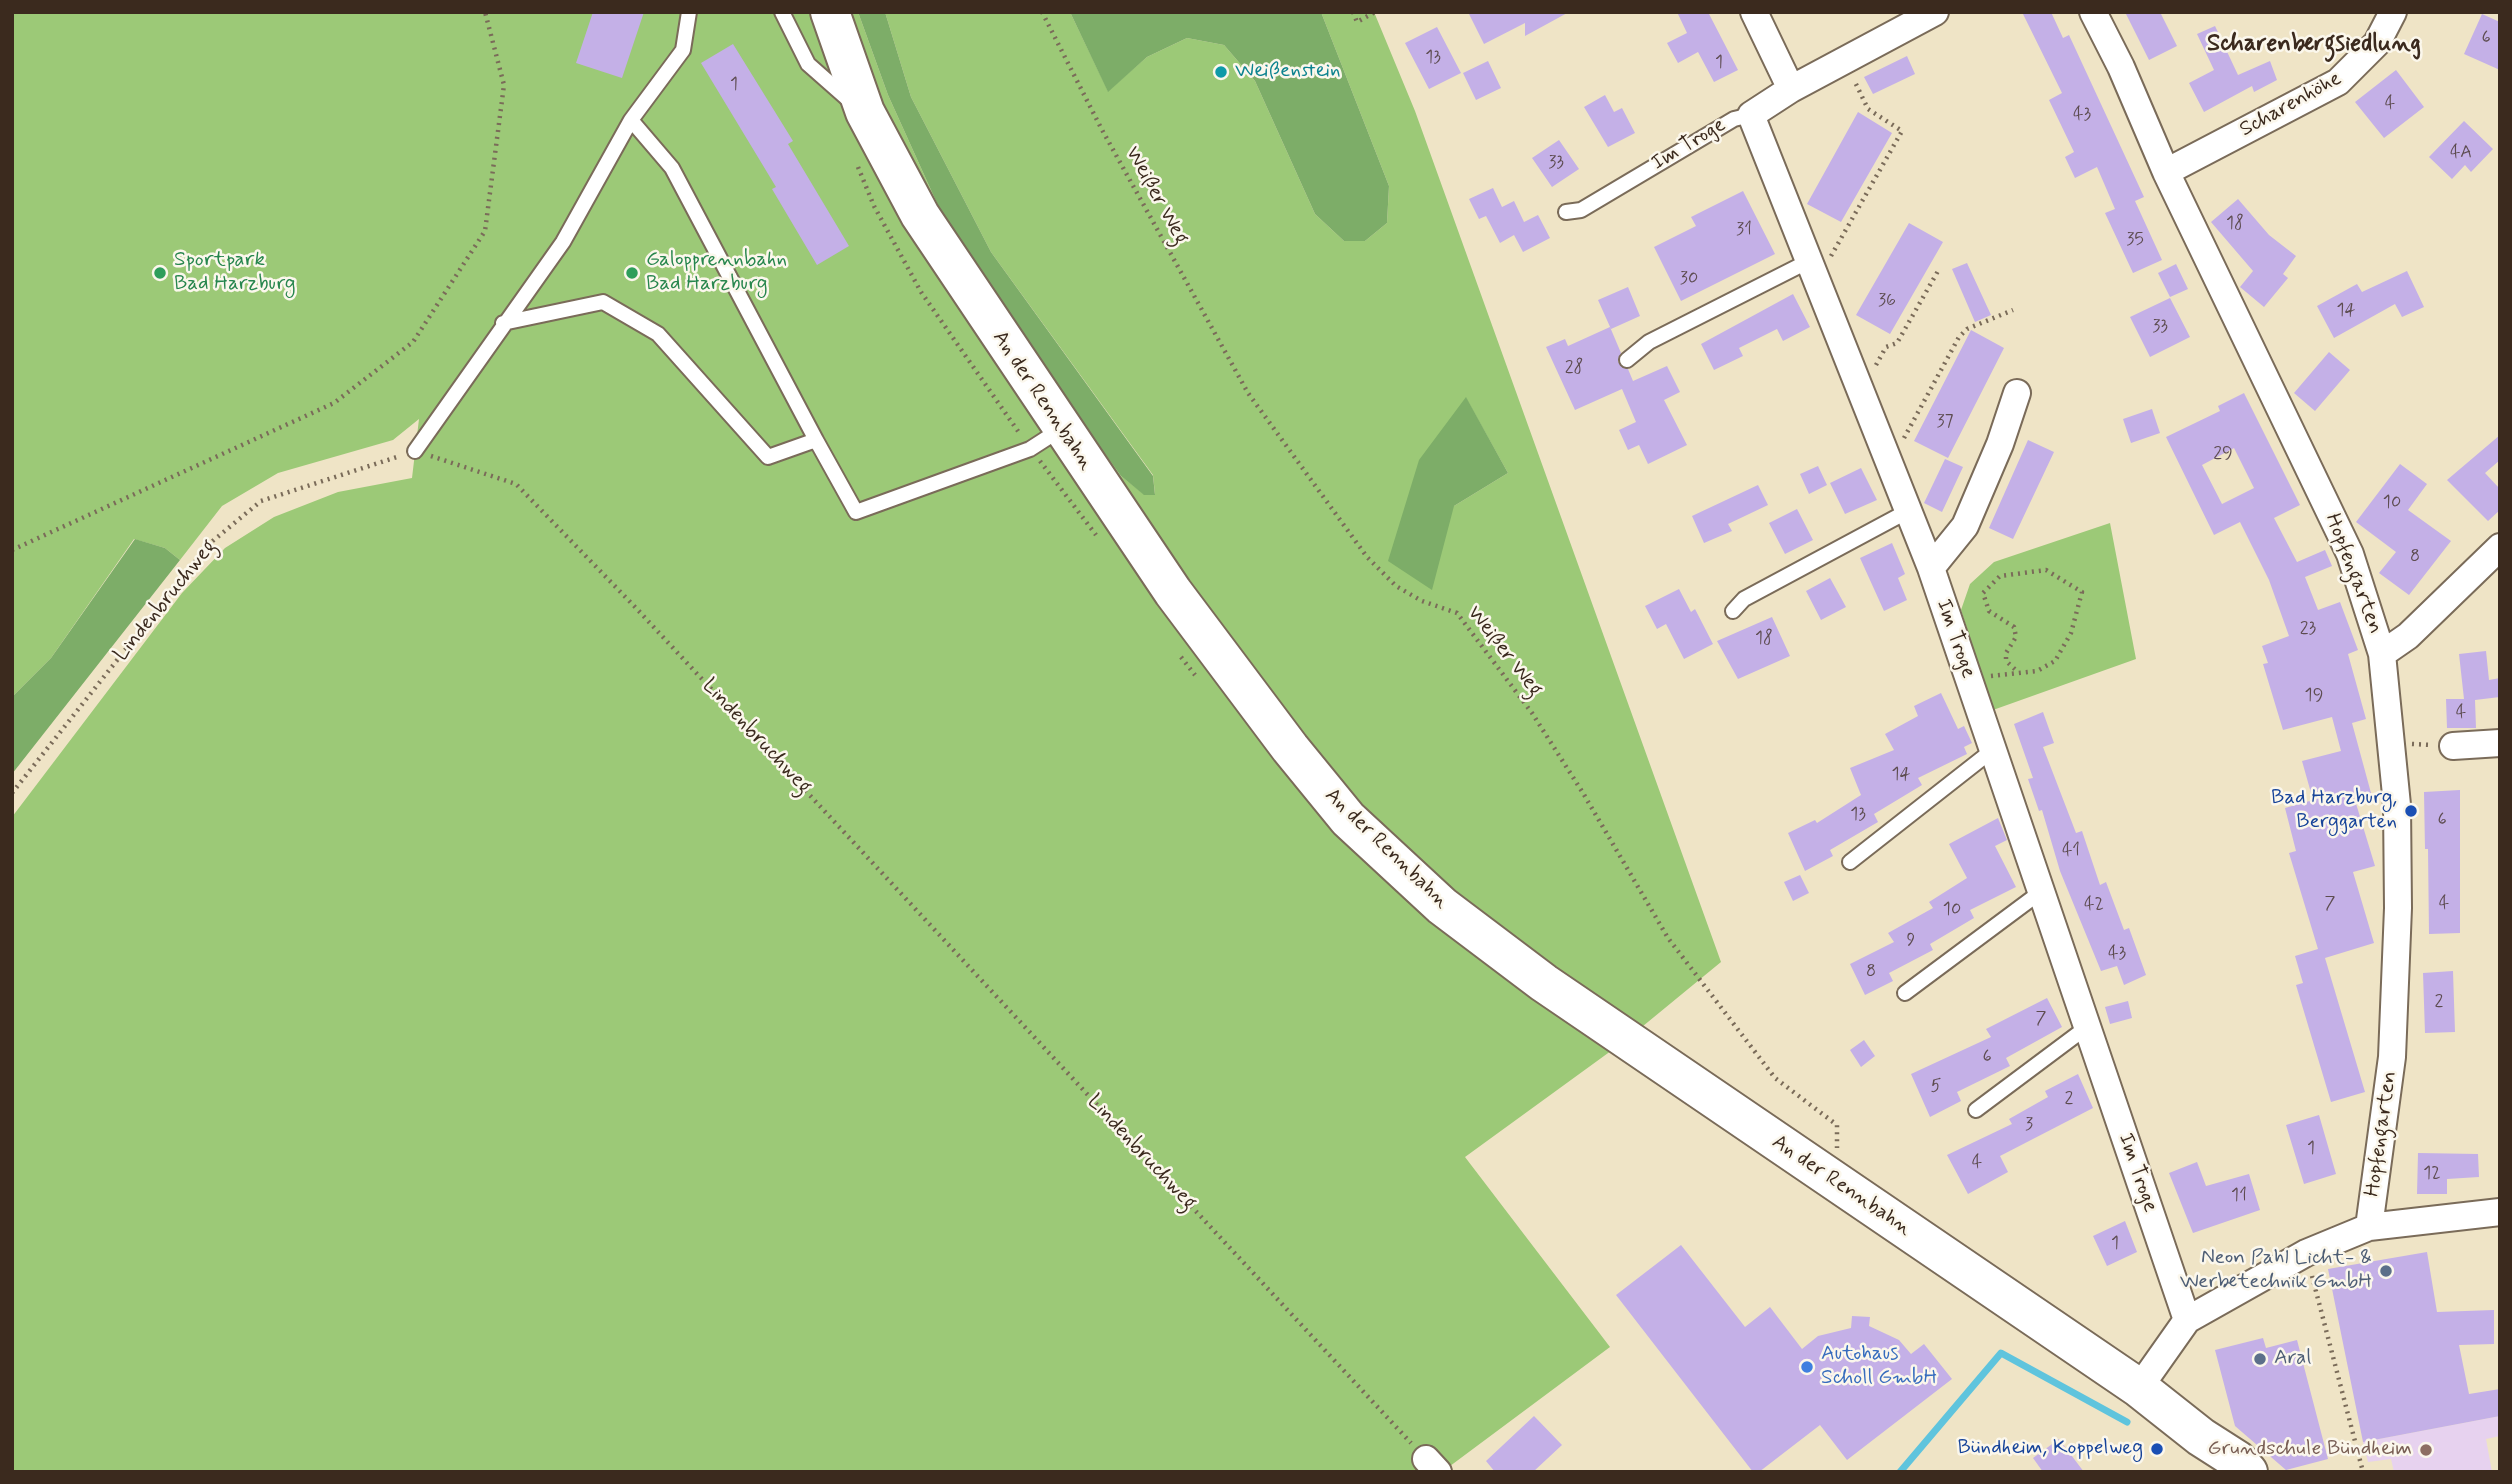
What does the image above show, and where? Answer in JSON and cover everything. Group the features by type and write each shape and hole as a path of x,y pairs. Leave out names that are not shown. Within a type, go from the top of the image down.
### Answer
{"main road":[{"name":"An der Rennbahn","path":"830,12 865,112 920,215 1172,592 1290,748 1348,819 1442,906 1534,975 2139,1388 2202,1437 2235,1468"}],"street":[{"path":"1754,12 1791,89"},
{"path":"1751,115 1791,89 1935,12"},
{"name":"Hopfengarten","path":"2093,12 2121,67 2166,172 2350,554 2382,654 2397,805 2398,908 2392,1057 2369,1227"},
{"name":"Scharenhöhe","path":"2166,172 2338,82 2377,43 2393,12"},
{"name":"Im Troge","path":"1751,115 1811,273 1931,568 2187,1320"},
{"path":"1931,568 1965,526 2000,444 2017,393"},
{"path":"2382,654 2408,636 2500,547"},
{"path":"2453,746 2500,743"},
{"path":"2139,1388 2187,1320 2306,1253 2369,1227 2500,1212"}],"lane":[{"path":"415,451 503,323 563,242 631,120 683,50 689,12"},
{"path":"782,12 808,64 865,112"},
{"name":"Im Troge","path":"1566,212 1581,209 1734,119 1751,115"},
{"path":"631,120 671,168 856,512 1030,449 1061,429"},
{"path":"1627,360 1649,342 1811,273"},
{"path":"503,323 603,302 658,334 768,457 816,440"},
{"path":"1733,611 1744,599 1908,511"},
{"path":"1850,862 1994,749"},
{"path":"1905,993 2042,891"},
{"path":"1976,1110 2087,1027"}],"path":[{"path":"12,550 334,403 413,342 485,231 504,86 485,12"},
{"name":"Weißer Weg","path":"1042,12 1101,128 1248,393 1367,557 1395,586 1422,601 1457,613 1561,759 1668,938 1775,1078 1837,1125 1839,1140 1827,1175"},
{"path":"1353,12 1357,22 1375,12"},
{"path":"1811,273 1902,131 1868,109 1845,61"},
{"path":"1860,392 1886,347 1897,344 1938,271"},
{"path":"1890,468 1926,393 1959,337 1967,329 2013,310"},
{"name":"Lindenbruchweg","path":"12,793 209,544 261,501 415,451 516,484 655,629 1432,1466"},
{"path":"1970,681 2037,671 2055,661 2071,633 2082,592 2046,570 2000,576 1983,593 1989,611 2014,627 2016,637 2006,653 2006,661 2018,672"},
{"path":"2391,743 2453,746"},
{"path":"2306,1253 2363,1472"}],"shaded area":[{"name":"Grundschule Bündheim","path":"2500,1416 2500,1436 2486,1439 2492,1472 2394,1472 2391,1459 2368,1462 2363,1442"}],"green space":[{"path":"12,12 858,12 888,95 945,221 1121,476 1145,495 1155,494 1153,475 991,252 911,97 885,12 1070,12 1108,91 1147,57 1187,38 1224,45 1255,81 1315,214 1344,241 1365,241 1387,223 1389,186 1321,12 1374,12 1415,111 1721,962 1626,1040 1465,1157 1610,1347 1442,1472 12,1472 12,817 182,593 225,548 274,517 338,492 412,478 419,419 393,440 278,473 222,506 180,560 165,548 134,539 51,658 12,697","holes":["1466,398 1508,473 1454,506"]},
{"path":"858,12 885,12 911,97 991,252 1153,476 1155,495 1144,495 1121,476 1002,311 945,221 888,95"},
{"path":"1070,12 1321,12 1389,186 1387,223 1365,241 1344,241 1315,214 1255,81 1224,45 1187,38 1147,57 1108,92"},
{"path":"1466,397 1508,473 1454,506 1432,590 1388,561 1419,460"},
{"path":"2110,523 2136,659 1993,710 1961,610 1970,584 1994,562"},
{"path":"135,539 165,548 180,560 12,774 12,697 51,658"}],"building":[{"path":"593,12 644,12 622,78 576,63"},
{"path":"1468,12 1569,12 1525,36 1525,23 1484,44"},
{"path":"1677,12 1708,12 1738,70 1714,82 1698,52 1678,63 1667,43 1687,33"},
{"path":"2022,12 2051,12 2063,38 2069,35 2144,197 2135,201 2162,260 2133,273 2105,213 2115,209 2097,167 2075,178 2065,157 2074,152 2049,100 2062,93"},
{"path":"2125,12 2160,12 2177,46 2149,60"},
{"path":"2482,14 2500,22 2500,70 2464,54"},
{"path":"2215,26 2238,75 2270,61 2277,80 2254,92 2252,86 2204,112 2189,83 2214,70 2197,34"},
{"path":"1437,27 1461,73 1429,89 1405,43"},
{"path":"733,44 793,141 788,144 849,246 817,265 772,189 776,187 701,63"},
{"path":"1907,56 1915,74 1873,94 1864,77"},
{"path":"1488,61 1501,88 1476,100 1463,73"},
{"path":"2396,70 2424,107 2384,138 2355,102"},
{"path":"1605,95 1614,112 1622,108 1635,133 1608,147 1584,107"},
{"path":"1858,112 1892,133 1841,222 1807,204"},
{"path":"2464,121 2493,149 2471,172 2465,165 2452,179 2429,157"},
{"path":"1559,140 1579,169 1552,187 1532,158"},
{"path":"1493,188 1502,207 1514,201 1524,222 1538,215 1550,238 1523,252 1514,235 1500,243 1486,216 1479,219 1469,199"},
{"path":"1743,191 1775,254 1681,301 1654,247 1696,226 1691,217"},
{"path":"2238,199 2269,235 2296,256 2283,274 2288,278 2264,307 2240,287 2253,271 2211,222"},
{"path":"1909,223 1943,242 1890,334 1856,315"},
{"path":"1967,263 1991,315 1975,322 1952,269"},
{"path":"2176,264 2188,289 2170,297 2158,273"},
{"path":"2407,271 2424,307 2402,317 2395,304 2334,338 2317,306 2357,284 2362,292"},
{"path":"1628,287 1640,316 1611,329 1598,300"},
{"path":"1793,294 1810,327 1783,341 1777,329 1739,348 1743,356 1714,370 1701,344"},
{"path":"2170,298 2190,337 2150,357 2130,317"},
{"path":"1610,327 1621,353 1618,362 1628,369 1633,381 1667,366 1680,392 1664,400 1687,445 1648,464 1639,445 1628,450 1619,430 1636,422 1622,389 1575,410 1546,347 1565,339 1568,346"},
{"path":"1971,330 2004,348 1948,458 1914,441"},
{"path":"2329,352 2350,370 2315,411 2294,393"},
{"path":"2244,393 2300,505 2274,518 2297,562 2325,550 2332,566 2305,577 2318,610 2340,602 2358,650 2348,654 2366,719 2352,723 2371,793 2354,797 2375,866 2353,872 2374,943 2325,958 2365,1092 2331,1102 2296,985 2303,983 2295,956 2318,949 2289,853 2296,851 2285,808 2313,800 2302,761 2341,751 2332,717 2283,730 2263,664 2268,663 2262,646 2289,636 2269,580 2240,522 2214,535 2166,437 2220,411 2218,406","holes":["2234,448 2254,488 2222,504 2202,465"]},
{"path":"2152,409 2160,433 2131,443 2123,419"},
{"path":"2500,435 2500,460 2485,473 2500,489 2500,510 2488,521 2447,480"},
{"path":"2028,440 2054,452 2013,539 1989,528"},
{"path":"1945,459 1963,467 1942,512 1924,503"},
{"path":"2400,464 2427,484 2408,510 2451,541 2409,595 2379,573 2396,552 2356,522"},
{"path":"1818,466 1827,485 1809,494 1800,474"},
{"path":"1861,468 1877,500 1845,514 1830,483"},
{"path":"1758,485 1768,505 1728,524 1732,531 1704,543 1692,516"},
{"path":"1797,509 1813,540 1785,554 1769,523"},
{"path":"1892,543 1905,574 1898,578 1907,600 1884,611 1860,558"},
{"path":"1830,578 1846,607 1821,620 1806,591"},
{"path":"1679,589 1691,612 1695,609 1713,644 1684,659 1666,624 1657,629 1645,606"},
{"path":"1772,617 1790,656 1738,679 1717,641"},
{"path":"2486,651 2489,680 2500,678 2500,697 2475,700 2476,728 2447,728 2446,699 2464,699 2459,654"},
{"path":"1941,693 1958,729 1964,726 1972,743 1964,747 1967,754 1918,778 1922,785 1874,814 1878,822 1830,850 1833,856 1805,871 1788,833 1815,820 1817,823 1861,795 1850,768 1894,750 1885,734 1918,716 1914,706"},
{"path":"2043,712 2054,743 2043,747 2076,833 2082,831 2100,885 2106,882 2124,930 2129,928 2146,975 2124,985 2117,966 2101,971 2060,871 2042,810 2039,811 2028,779 2033,778 2014,724"},
{"path":"2460,790 2460,933 2429,934 2424,792"},
{"path":"1998,818 2007,840 1995,846 2016,887 1970,910 1974,918 1930,944 1933,950 1889,973 1893,981 1865,995 1850,964 1894,942 1888,933 1933,908 1929,902 1967,878 1949,844"},
{"path":"1800,875 1809,893 1793,901 1784,882"},
{"path":"2453,971 2455,1032 2425,1033 2423,973"},
{"path":"2047,998 2062,1027 2006,1058 2010,1066 1957,1092 1961,1101 1930,1117 1911,1074 1991,1037 1986,1029"},
{"path":"2128,1001 2132,1018 2110,1024 2105,1007"},
{"path":"1864,1040 1875,1056 1861,1067 1850,1050"},
{"path":"2078,1074 2093,1108 2000,1156 2008,1172 1968,1194 1947,1155 2012,1124 2009,1119 2048,1097 2045,1091"},
{"path":"2319,1115 2336,1174 2304,1184 2286,1125"},
{"path":"2418,1153 2478,1154 2479,1177 2447,1179 2447,1194 2417,1194"},
{"path":"2197,1162 2206,1186 2249,1174 2260,1210 2193,1233 2169,1173"},
{"path":"2125,1221 2137,1252 2107,1266 2093,1236"},
{"name":"Autohaus Scholl GmbH","path":"1681,1245 1745,1327 1770,1307 1802,1349 1818,1336 1851,1328 1852,1316 1870,1317 1869,1326 1899,1340 1911,1354 1924,1344 1952,1379 1847,1460 1820,1425 1759,1472 1753,1472 1616,1295"},
{"path":"2427,1252 2437,1312 2494,1310 2494,1344 2459,1345 2469,1394 2500,1389 2500,1416 2363,1442 2328,1269"},
{"path":"2263,1338 2266,1348 2297,1340 2328,1459 2286,1470 2235,1426 2215,1350"},
{"path":"1534,1416 1562,1445 1533,1472 1495,1472 1486,1461"},
{"path":"2059,1439 2084,1472 2043,1472 2033,1458"}],"waterway":[{"path":"1900,1472 2001,1353 2127,1422"}],"place":[{"name":"Weißenstein","path":"1221,72"},
{"name":"Sportpark Bad Harzburg","path":"160,273"},
{"name":"Galopprennbahn Bad Harzburg","path":"632,273"},
{"name":"Bad Harzburg, Berggarten","path":"2411,811"},
{"name":"Neon Pahl Licht- & Werbetechnik GmbH","path":"2386,1271"},
{"name":"Aral","path":"2260,1359"},
{"name":"Autohaus Scholl GmbH","path":"1807,1367"},
{"name":"Bündheim, Koppelweg","path":"2157,1449"},
{"name":"Grundschule Bündheim","path":"2426,1450"}],"district":[{"name":"Scharenbergsiedlung","path":"2314,45"}]}
